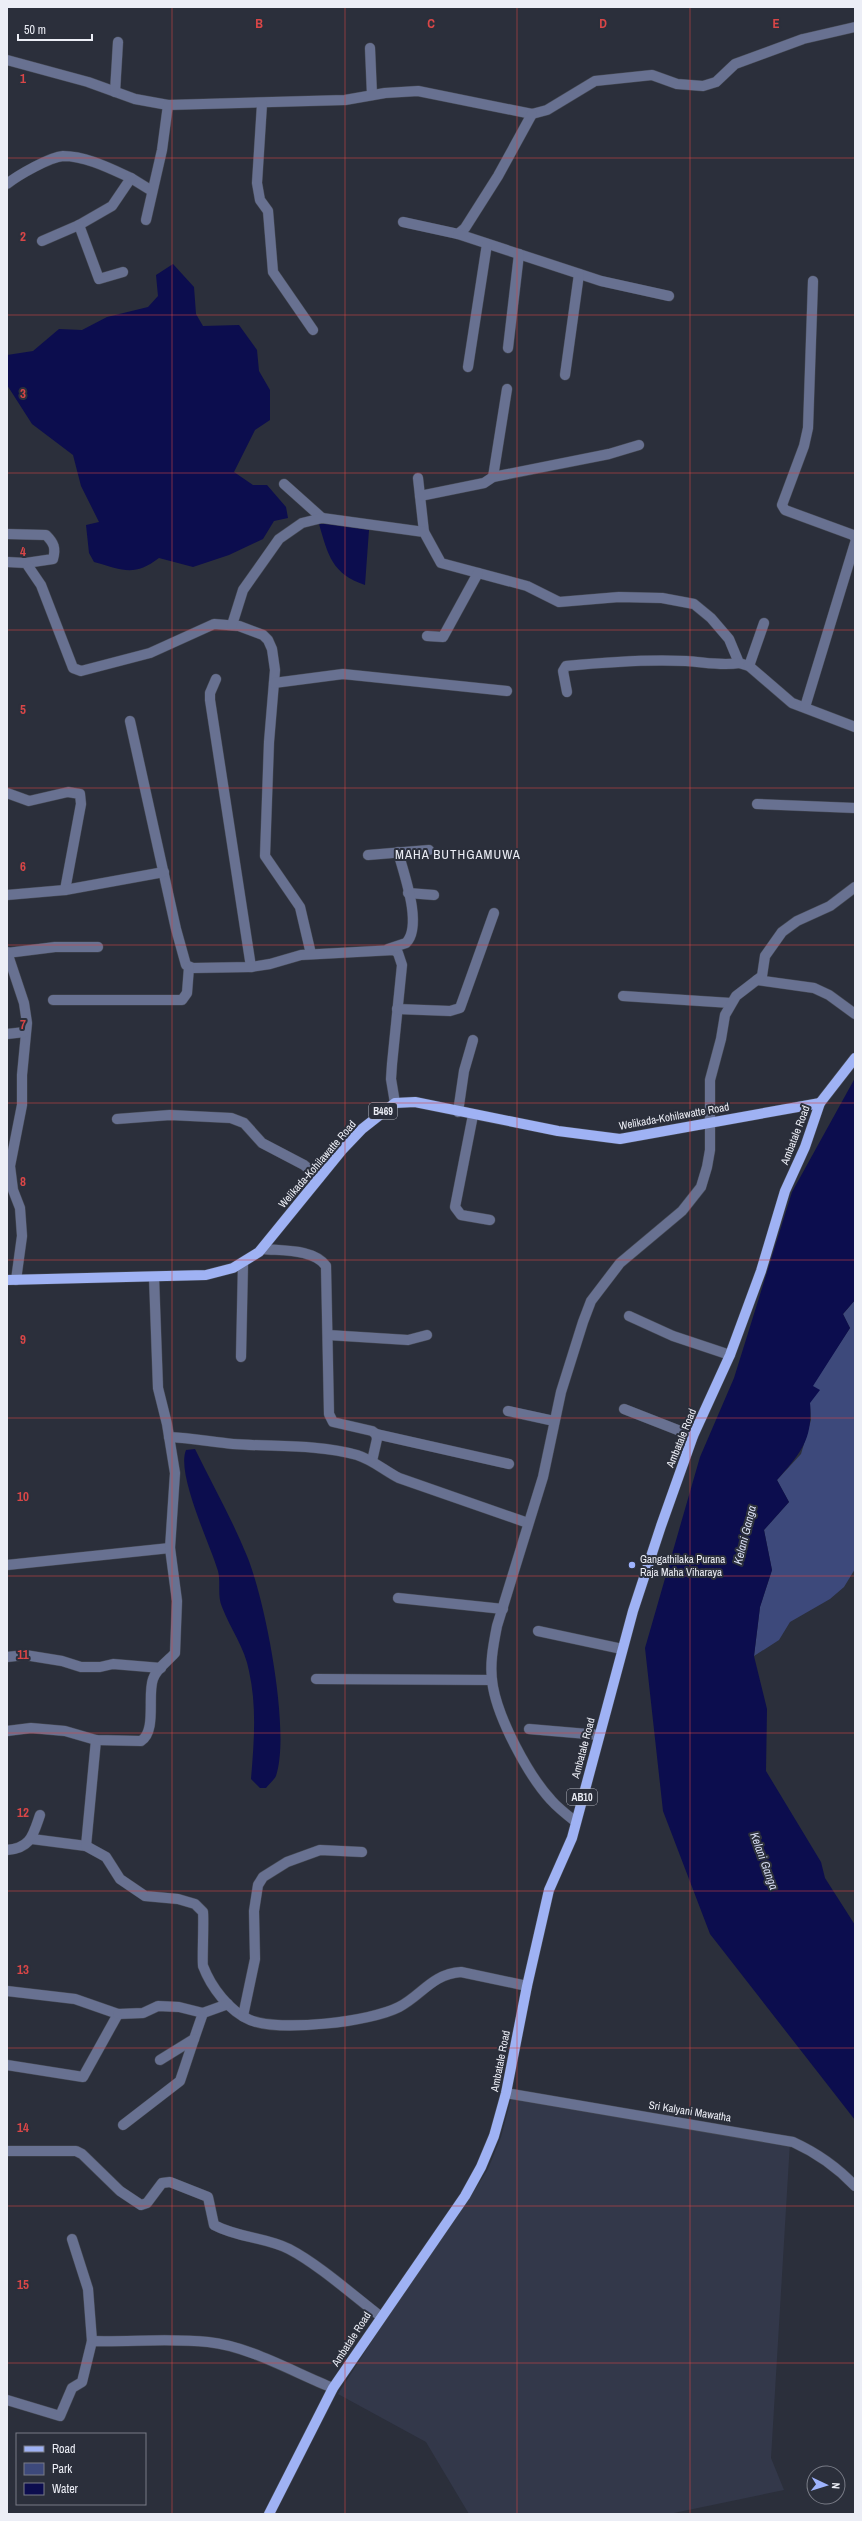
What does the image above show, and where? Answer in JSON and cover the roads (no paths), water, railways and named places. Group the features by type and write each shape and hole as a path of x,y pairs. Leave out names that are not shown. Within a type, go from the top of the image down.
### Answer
{"main road":[{"name":"Ambatale Road","path":"269,2514 333,2388 380,2316 465,2196 478,2173 494,2136 506,2093 527,1986 549,1890 572,1838 622,1649 661,1526 693,1436 730,1355 761,1271 785,1191 805,1146 820,1103 855,1058"},
{"name":"Welikada-Kohilawatte Road","path":"11,1280 154,1278 206,1275 243,1263 263,1249 320,1178 362,1129 395,1103 409,1101 558,1131 620,1139 709,1121 820,1103"}],"street":[{"path":"7,60 88,82 135,99 168,105 262,104 345,100 372,95 418,91 532,114 546,110 595,81 652,75 677,84 703,86 716,82 735,64 803,39 855,27"},
{"path":"115,92 118,42"},
{"path":"370,48 372,95"},
{"path":"262,104 257,183 260,200 268,211 273,272 313,330"},
{"path":"146,220 162,150 168,105"},
{"path":"458,234 465,228 498,176 532,114"},
{"path":"7,184 51,160 62,156 102,165 131,178 152,191"},
{"path":"42,242 79,225 112,206 131,178"},
{"path":"403,222 458,234 580,274 669,296"},
{"path":"79,225 99,279 123,272"},
{"path":"468,367 487,244"},
{"path":"508,348 519,254"},
{"path":"565,375 580,274"},
{"path":"813,281 808,428 804,446 782,500 782,505 785,510 853,535 855,538"},
{"path":"493,477 507,389"},
{"path":"420,496 484,483 493,477 609,454 639,445"},
{"path":"418,478 424,532 441,563 527,586 559,602 619,597 662,598 694,604 711,618 729,639 738,664"},
{"path":"284,484 322,518"},
{"path":"232,625 243,590 279,539 302,523 322,518 424,532"},
{"path":"7,534 46,535 52,541 56,550 53,559 26,563 7,562"},
{"path":"806,707 855,543"},
{"path":"26,563 41,585 73,668 81,671 150,653 214,624 232,625 263,634 268,640 272,649 274,683 269,742 265,856 300,907 311,954"},
{"path":"428,636 443,637 478,573"},
{"path":"749,666 764,623"},
{"path":"567,692 563,671 566,666 620,661 687,661 726,665 738,664 749,666 792,703 806,707 855,727"},
{"path":"274,683 343,674 507,691"},
{"path":"216,679 210,693 210,700 251,967"},
{"path":"53,1000 182,1000 188,993 189,966 183,959 130,721"},
{"path":"7,793 29,801 68,792 80,794 81,804 65,890"},
{"path":"757,804 855,808"},
{"path":"368,855 429,850"},
{"path":"189,966 251,967 311,954 388,949 406,943 412,932 412,914 398,852"},
{"path":"7,895 65,890 164,872"},
{"path":"576,1822 551,1801 537,1784 506,1727 492,1680 492,1650 502,1609 543,1477 554,1421 576,1343 591,1301 620,1263 682,1211 701,1187 710,1150 709,1093 712,1067 722,1039 725,1015 731,1003 762,976 765,956 782,932 797,921 830,906 855,887"},
{"path":"408,893 434,895"},
{"path":"397,1009 436,1011 460,1008 494,913"},
{"path":"11,1280 21,1229 20,1208 13,1190 10,1166 22,1105 25,1032 27,1023 24,1003 7,952 55,947 98,947"},
{"path":"388,949 398,953 402,964 391,1080 395,1103"},
{"path":"757,980 814,988 829,995 855,1014"},
{"path":"623,996 731,1003"},
{"path":"7,1034 25,1032"},
{"path":"458,1112 464,1071 473,1040"},
{"path":"117,1119 170,1115 232,1118 244,1123 262,1143 304,1165 320,1178"},
{"path":"473,1115 455,1207 461,1215 490,1220"},
{"path":"263,1249 313,1255 321,1259 327,1273 330,1419 333,1422 372,1431 376,1434 509,1464"},
{"path":"241,1357 243,1263"},
{"path":"7,1731 31,1728 65,1731 96,1740 141,1741 146,1738 149,1733 152,1681 161,1668 176,1654 178,1601 170,1548 175,1472 158,1388 154,1278"},
{"path":"629,1316 673,1336 730,1355"},
{"path":"328,1335 408,1340 427,1335"},
{"path":"624,1409 693,1436"},
{"path":"508,1411 554,1421"},
{"path":"372,1461 377,1439 376,1434"},
{"path":"169,1437 233,1444 318,1448 357,1455 372,1461 386,1472 400,1478 528,1523"},
{"path":"7,1565 170,1548"},
{"path":"398,1598 502,1609"},
{"path":"538,1631 622,1649"},
{"path":"7,1657 25,1655 62,1661 81,1667 100,1667 113,1664 161,1668"},
{"path":"316,1679 492,1680"},
{"path":"529,1729 599,1735"},
{"path":"86,1846 96,1740"},
{"path":"7,1850 27,1845 32,1839 40,1815"},
{"path":"32,1839 86,1846 106,1857 120,1879 146,1896 178,1899 195,1904 203,1912 202,1965 217,1992 228,2004 243,2016 270,2024 356,2020 400,2007 440,1976 450,1973 461,1972 527,1986"},
{"path":"243,2016 255,1959 254,1911 258,1885 262,1877 287,1862 320,1850 362,1852"},
{"path":"7,1991 75,1999 118,2014 143,2013 158,2006 179,2007 203,2014 228,2004"},
{"path":"7,2065 83,2077 118,2014"},
{"path":"123,2125 180,2082 203,2014"},
{"path":"160,2060 194,2039"},
{"name":"Sri Kalyani Mawatha","path":"506,2093 793,2142 809,2149 839,2169 855,2186"},
{"path":"7,2151 76,2151 82,2154 120,2191 141,2205 147,2203 162,2183 170,2182 208,2197 214,2225 225,2231 269,2240 291,2250 380,2316"},
{"path":"7,2400 60,2416 72,2388 82,2382 92,2341 88,2289 72,2239"},
{"path":"92,2341 209,2342 265,2358 290,2371 333,2388"}],"water":[{"path":"173,264 194,287 196,314 203,326 239,325 257,350 259,371 270,390 270,420 255,430 234,472 253,485 267,485 286,507 288,518 274,521 263,539 229,555 193,567 159,558 142,568 135,570 121,569 94,562 89,553 86,525 99,522 81,486 73,455 32,424 7,385 7,355 33,351 59,329 82,330 107,317 148,307 158,296 156,275"},
{"path":"319,524 335,524 369,530 365,585 345,575 338,569 325,545"},
{"name":"Kelani Ganga","path":"855,1078 855,1300 843,1314 850,1328 813,1386 820,1390 810,1403 807,1437 798,1454 777,1480 789,1502 764,1530 772,1570 760,1607 754,1656 767,1709 766,1771 821,1862 825,1878 855,1925 855,2120 710,1934 663,1811 645,1648 700,1457 734,1378 792,1192"},
{"path":"195,1449 247,1556 254,1576 268,1633 278,1698 280,1756 276,1776 266,1788 260,1788 251,1779 254,1712 252,1684 247,1663 241,1646 225,1615 221,1603 218,1571 195,1509 186,1475 184,1461 186,1450"}],"place":[{"name":"Gangathilaka Purana Raja Maha Viharaya","path":"632,1565"}],"district":[{"name":"MAHA BUTHGAMUWA","path":"458,854"}]}
